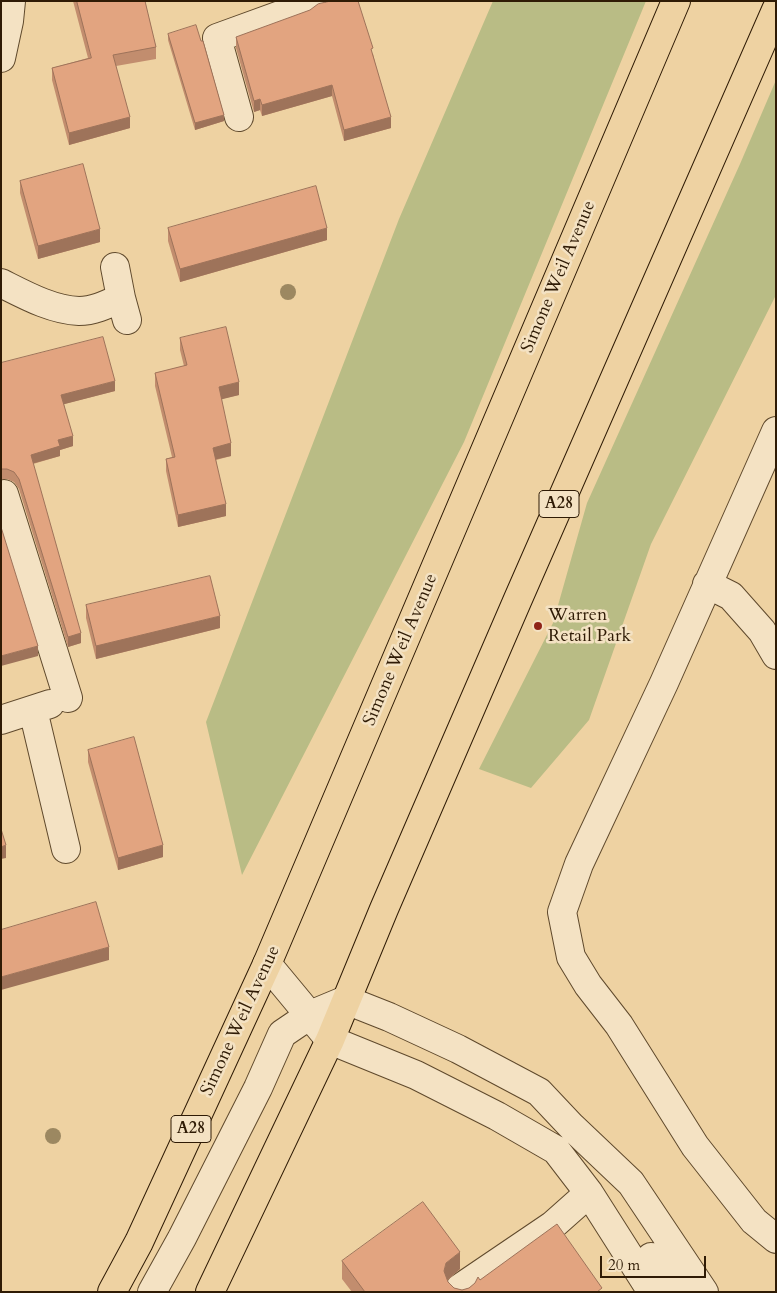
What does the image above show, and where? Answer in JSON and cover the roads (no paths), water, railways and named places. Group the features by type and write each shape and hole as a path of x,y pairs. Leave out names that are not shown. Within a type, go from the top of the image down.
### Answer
{"highway":[{"name":"Simone Weil Avenue","path":"112,1292 139,1242 267,964 676,1"},
{"name":"A28","path":"210,1292 330,1040 514,609 776,10"}],"street":[{"path":"1,58 11,1"},
{"path":"239,117 217,38 305,6 311,1"},
{"path":"1,283 44,303 79,310 100,307 124,309 115,267"},
{"path":"776,431 580,864 562,912 571,957 588,985 619,1026 695,1146 754,1221 776,1239"},
{"path":"1,720 72,697 4,494"},
{"path":"708,584 731,596 762,632 776,655"},
{"path":"33,710 66,849"},
{"path":"267,964 330,1040 416,1074 498,1116 556,1150 589,1193 652,1292"},
{"path":"152,1292 182,1238 258,1088 282,1034 310,1015 346,1000 389,1017 440,1041 539,1092 572,1128 631,1183 704,1292"},
{"path":"572,1128 610,1193 673,1292"},
{"path":"462,1292 460,1288 553,1225 589,1193"}],"place":[{"name":"Warren Retail Park","path":"538,626"}]}
